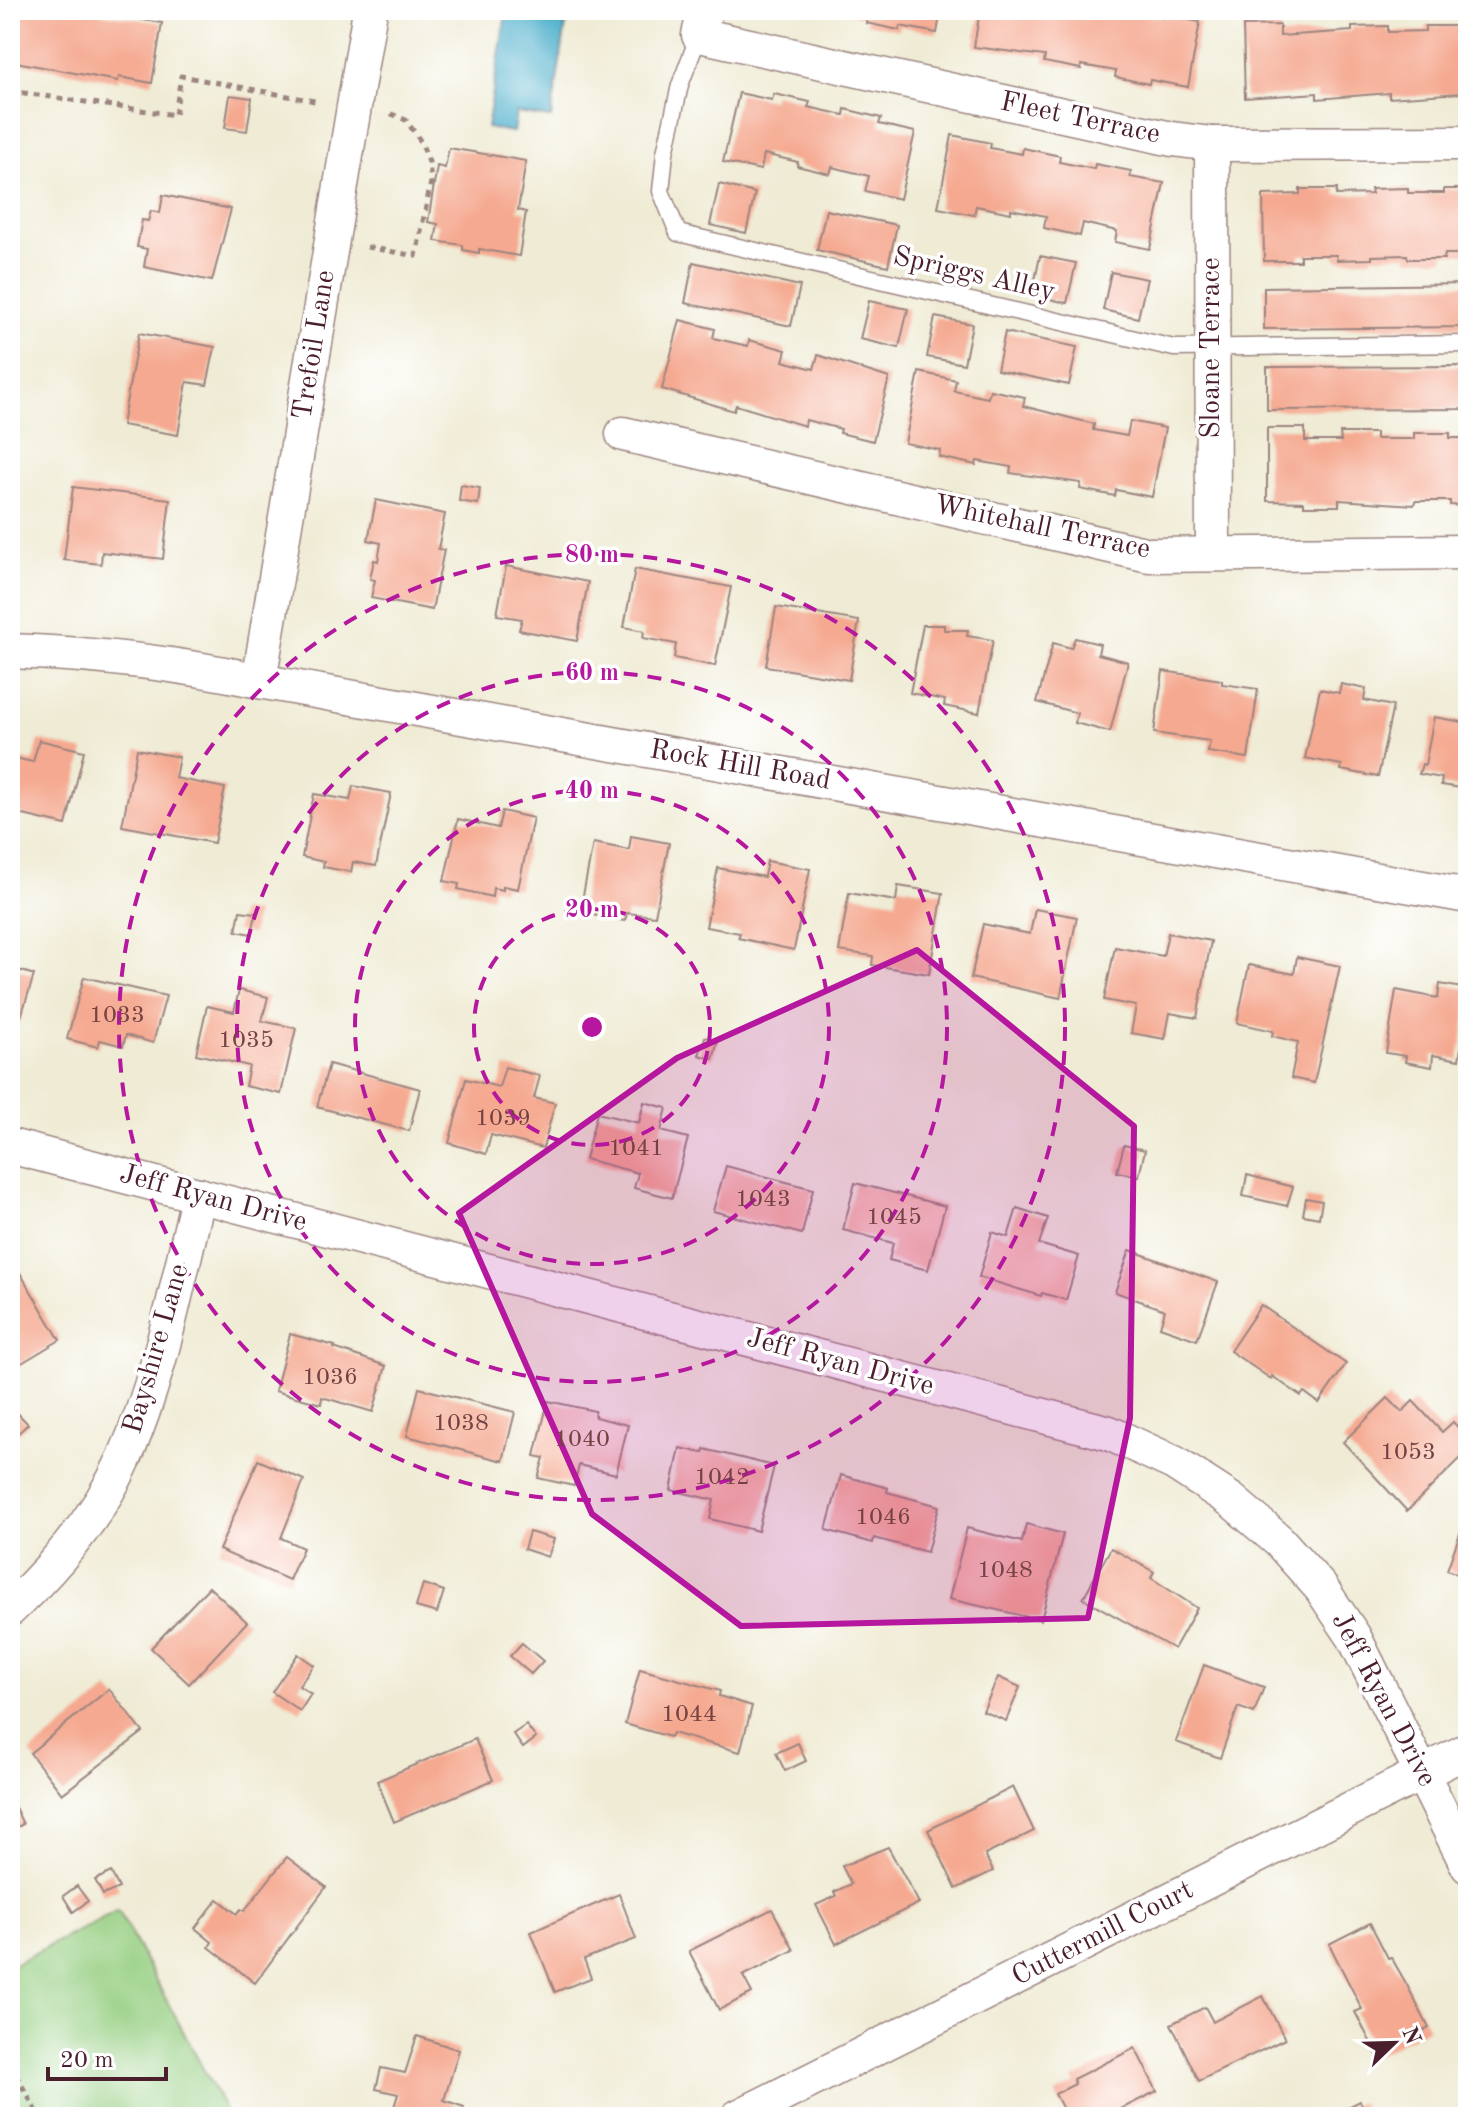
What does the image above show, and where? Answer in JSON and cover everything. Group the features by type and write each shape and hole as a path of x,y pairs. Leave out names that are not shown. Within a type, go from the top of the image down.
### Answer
{"street":[{"name":"Trefoil Lane","path":"259,681 370,10"},
{"name":"Fleet Terrace","path":"702,22 1172,139 1212,144 1468,143"},
{"name":"Sloane Terrace","path":"1212,144 1213,553"},
{"name":"Whitehall Terrace","path":"623,434 1149,555 1468,552"},
{"name":"Rock Hill Road","path":"10,651 84,653 178,664 1468,896"},
{"name":"Jeff Ryan Drive","path":"10,1146 1109,1433 1174,1463 1231,1500 1279,1541 1321,1588 1354,1637 1468,1866"},
{"name":"Bayshire Lane","path":"10,1609 42,1579 87,1524 123,1462 148,1400 199,1195"},
{"name":"Cuttermill Court","path":"738,2117 1468,1750"}],"lane":[{"name":"Spriggs Alley","path":"702,22 680,85 665,153 661,191 678,233 1174,348 1468,344"}],"path":[{"path":"10,91 175,115 181,76 387,112 406,120 421,142 429,162 431,182 416,256 367,245 367,254"},
{"path":"10,2065 40,2117"}],"highlighted area":[{"path":"917,950 1134,1126 1130,1418 1088,1618 741,1626 592,1514 459,1213 677,1058"}],"green space":[{"path":"118,1910 229,2117 10,2117 10,1966"}],"water":[{"path":"506,14 566,24 551,118 516,113 513,132 487,128"}],"building":[{"path":"10,10 93,10 162,23 152,83 119,77 118,81 10,61"},
{"path":"836,10 941,10 937,33 866,23 867,18"},
{"path":"980,10 1129,10 1200,22 1188,87 1150,80 1149,84 1115,77 1116,71 1081,65 1081,69 1044,62 1045,56 974,47"},
{"path":"1280,25 1280,36 1352,31 1352,27 1388,26 1388,32 1425,31 1425,26 1461,26 1462,33 1468,33 1468,97 1462,97 1461,93 1389,98 1389,93 1317,99 1317,93 1245,98 1243,26"},
{"path":"739,93 772,100 774,94 810,102 808,107 844,115 845,109 881,118 879,124 915,132 900,199 865,191 869,176 832,167 830,174 764,154 761,170 723,162"},
{"path":"230,95 252,98 247,131 225,128"},
{"path":"952,135 991,143 990,148 1022,154 1023,148 1060,156 1059,162 1094,169 1095,164 1131,171 1130,177 1164,183 1150,249 1115,242 1117,231 1083,223 1080,236 1044,228 1046,216 1011,209 1011,213 976,206 974,215 938,208"},
{"path":"449,148 526,161 518,210 526,212 519,256 479,249 479,253 463,250 463,245 435,241 438,224 428,222 437,166 445,168"},
{"path":"719,184 755,193 746,233 710,225"},
{"path":"1408,188 1408,193 1468,189 1468,254 1445,254 1444,259 1408,259 1407,255 1337,260 1336,255 1300,255 1300,261 1264,261 1263,195 1300,194 1300,189 1337,189 1336,195 1372,194 1371,189"},
{"path":"163,195 231,209 212,281 144,267 147,249 137,247 142,220 148,221 151,211 160,213"},
{"path":"826,210 897,225 888,266 817,250"},
{"path":"1040,256 1076,263 1067,303 1032,295"},
{"path":"693,262 800,286 791,326 685,303"},
{"path":"1111,272 1147,279 1138,318 1103,310"},
{"path":"1468,284 1468,327 1264,329 1264,287"},
{"path":"869,301 908,309 899,348 860,339"},
{"path":"935,317 972,324 964,364 927,357"},
{"path":"680,320 715,329 713,338 748,346 749,340 786,350 783,361 814,369 818,355 889,378 873,441 806,420 805,426 736,405 734,411 662,389"},
{"path":"1005,332 1077,347 1069,385 997,370"},
{"path":"139,333 215,347 207,385 187,382 178,435 122,425"},
{"path":"1468,366 1468,409 1267,410 1267,367"},
{"path":"919,372 956,380 954,391 988,398 990,390 1025,397 1023,406 1094,424 1093,430 1127,436 1130,421 1165,428 1152,497 1116,490 1115,496 1080,489 1081,483 1010,473 1011,467 977,461 976,465 939,457 940,450 905,443"},
{"path":"1267,428 1305,428 1305,441 1341,441 1340,433 1376,433 1376,439 1414,439 1414,433 1450,433 1450,438 1468,438 1468,506 1450,505 1450,501 1415,501 1414,505 1339,500 1339,506 1304,506 1304,502 1267,501"},
{"path":"461,485 480,488 478,504 459,501"},
{"path":"73,487 170,499 163,559 102,552 101,564 64,560"},
{"path":"376,500 445,514 438,549 444,550 432,610 371,598 375,580 370,579 381,543 368,540"},
{"path":"506,566 588,582 577,641 519,630 522,619 497,615"},
{"path":"635,569 731,587 715,666 674,658 676,644 643,638 644,631 624,627"},
{"path":"776,607 859,621 849,680 766,666"},
{"path":"923,625 944,625 944,630 968,630 967,636 993,640 979,713 944,706 945,700 910,693"},
{"path":"1075,638 1100,644 1098,654 1128,662 1110,732 1075,723 1077,713 1037,702 1053,643 1071,648"},
{"path":"1163,671 1258,689 1248,758 1208,752 1210,741 1154,733"},
{"path":"1341,684 1366,689 1364,700 1393,706 1378,777 1341,770 1342,765 1305,758 1320,689 1339,693"},
{"path":"1434,717 1468,723 1468,789 1441,785 1442,778 1419,774 1422,764 1425,765"},
{"path":"39,740 84,751 66,825 10,812 10,757 33,762"},
{"path":"137,749 179,757 175,778 225,788 214,843 122,826"},
{"path":"353,786 391,793 376,866 353,862 351,872 323,867 324,862 302,857 314,794 350,800"},
{"path":"502,811 533,818 518,889 493,888 492,897 458,889 459,884 444,881 458,819 498,828"},
{"path":"631,836 669,843 655,916 627,913 625,921 592,915 593,908 581,906 593,843 629,850"},
{"path":"767,861 810,869 794,950 738,938 740,933 706,927 718,868 764,877"},
{"path":"898,886 943,893 929,974 872,965 873,956 839,951 849,893 896,901"},
{"path":"1035,909 1077,917 1060,998 971,978 983,924 1030,934"},
{"path":"240,911 256,913 252,934 236,931"},
{"path":"1168,933 1211,941 1197,1018 1170,1013 1165,1039 1131,1033 1136,1006 1104,1000 1115,947 1163,956"},
{"path":"1297,957 1340,966 1314,1083 1291,1078 1298,1042 1272,1036 1273,1031 1237,1023 1249,965 1294,974"},
{"path":"10,962 17,964 16,969 34,975 20,1020 10,1017"},
{"path":"84,977 166,996 153,1043 126,1035 123,1046 100,1040 98,1047 67,1039"},
{"path":"1440,984 1468,989 1459,1060 1433,1055 1432,1067 1405,1062 1406,1056 1386,1053 1396,990 1438,998"},
{"path":"239,990 268,997 262,1021 296,1028 281,1094 245,1086 249,1066 196,1054 207,1006 234,1012"},
{"path":"705,1037 718,1041 713,1059 699,1055"},
{"path":"329,1064 420,1089 409,1131 317,1107"},
{"path":"505,1067 540,1076 534,1098 555,1103 543,1148 491,1135 486,1154 449,1143 466,1079 499,1087"},
{"path":"644,1102 667,1108 661,1131 688,1138 672,1198 634,1188 638,1173 585,1159 597,1113 639,1123"},
{"path":"1124,1145 1145,1150 1139,1176 1117,1172"},
{"path":"726,1166 813,1189 802,1234 713,1211"},
{"path":"1247,1175 1293,1187 1287,1206 1243,1196"},
{"path":"855,1183 945,1206 928,1270 889,1260 893,1243 843,1230"},
{"path":"1306,1198 1322,1201 1319,1218 1303,1215"},
{"path":"1017,1208 1048,1218 1039,1244 1079,1256 1066,1300 1042,1293 1041,1296 979,1277 992,1232 1008,1237"},
{"path":"1130,1250 1218,1282 1197,1340 1160,1327 1165,1310 1115,1292"},
{"path":"10,1256 60,1340 20,1364 10,1348"},
{"path":"1261,1305 1346,1364 1319,1403 1304,1392 1301,1396 1272,1376 1271,1379 1230,1351"},
{"path":"290,1334 335,1346 386,1366 373,1412 322,1397 321,1404 275,1391"},
{"path":"419,1388 515,1412 503,1461 407,1436"},
{"path":"1388,1398 1402,1412 1413,1401 1442,1432 1453,1422 1468,1438 1468,1444 1461,1451 1464,1455 1407,1511 1343,1442"},
{"path":"548,1401 595,1411 595,1417 628,1425 616,1474 579,1465 574,1486 538,1478 544,1458 535,1456"},
{"path":"10,1405 28,1424 10,1441"},
{"path":"680,1448 703,1453 704,1449 774,1466 758,1531 710,1519 714,1500 671,1490"},
{"path":"258,1460 304,1480 281,1538 303,1548 289,1580 219,1550"},
{"path":"841,1475 939,1506 927,1552 874,1538 873,1543 826,1530"},
{"path":"1026,1524 1063,1534 1041,1620 949,1599 967,1528 1022,1542"},
{"path":"1463,1525 1468,1527 1468,1578 1447,1570"},
{"path":"529,1532 554,1539 548,1557 524,1549"},
{"path":"1111,1548 1154,1572 1151,1578 1197,1608 1174,1649 1083,1598"},
{"path":"423,1584 444,1591 437,1613 416,1607"},
{"path":"209,1587 247,1622 189,1684 151,1648"},
{"path":"522,1643 543,1661 531,1674 510,1656"},
{"path":"298,1654 314,1665 299,1686 311,1694 300,1711 272,1692"},
{"path":"1204,1665 1264,1687 1254,1713 1238,1707 1220,1758 1176,1742"},
{"path":"640,1669 720,1691 719,1696 752,1706 740,1752 625,1724"},
{"path":"998,1677 1020,1687 1006,1721 983,1711"},
{"path":"109,1689 143,1732 62,1794 30,1753"},
{"path":"526,1725 536,1738 523,1748 513,1734"},
{"path":"475,1739 493,1780 394,1822 377,1781"},
{"path":"798,1743 806,1761 785,1771 776,1753"},
{"path":"1013,1787 1034,1831 985,1855 993,1871 956,1889 928,1830"},
{"path":"10,1797 23,1824 10,1831"},
{"path":"888,1847 919,1903 836,1944 816,1905 836,1896 834,1892 851,1884 842,1866"},
{"path":"287,1857 326,1887 255,1983 209,1947 212,1942 195,1928 218,1899 237,1914 241,1909 244,1911"},
{"path":"111,1872 119,1888 103,1895 95,1880"},
{"path":"77,1886 88,1901 73,1912 63,1896"},
{"path":"619,1894 636,1939 584,1959 591,1978 555,1992 531,1932"},
{"path":"772,1909 794,1950 743,1976 752,1993 719,2010 689,1951"},
{"path":"1370,1923 1429,2028 1377,2055 1355,2012 1362,2009 1329,1944"},
{"path":"1263,1996 1285,2039 1199,2081 1171,2024 1205,2007 1213,2022"},
{"path":"417,2036 459,2050 444,2100 464,2107 461,2117 391,2117 398,2094 376,2089 381,2068 405,2073"},
{"path":"1135,2048 1157,2091 1105,2117 1067,2117 1055,2094 1075,2084 1073,2079"},
{"path":"1360,2101 1368,2117 1351,2117 1346,2108"}]}
